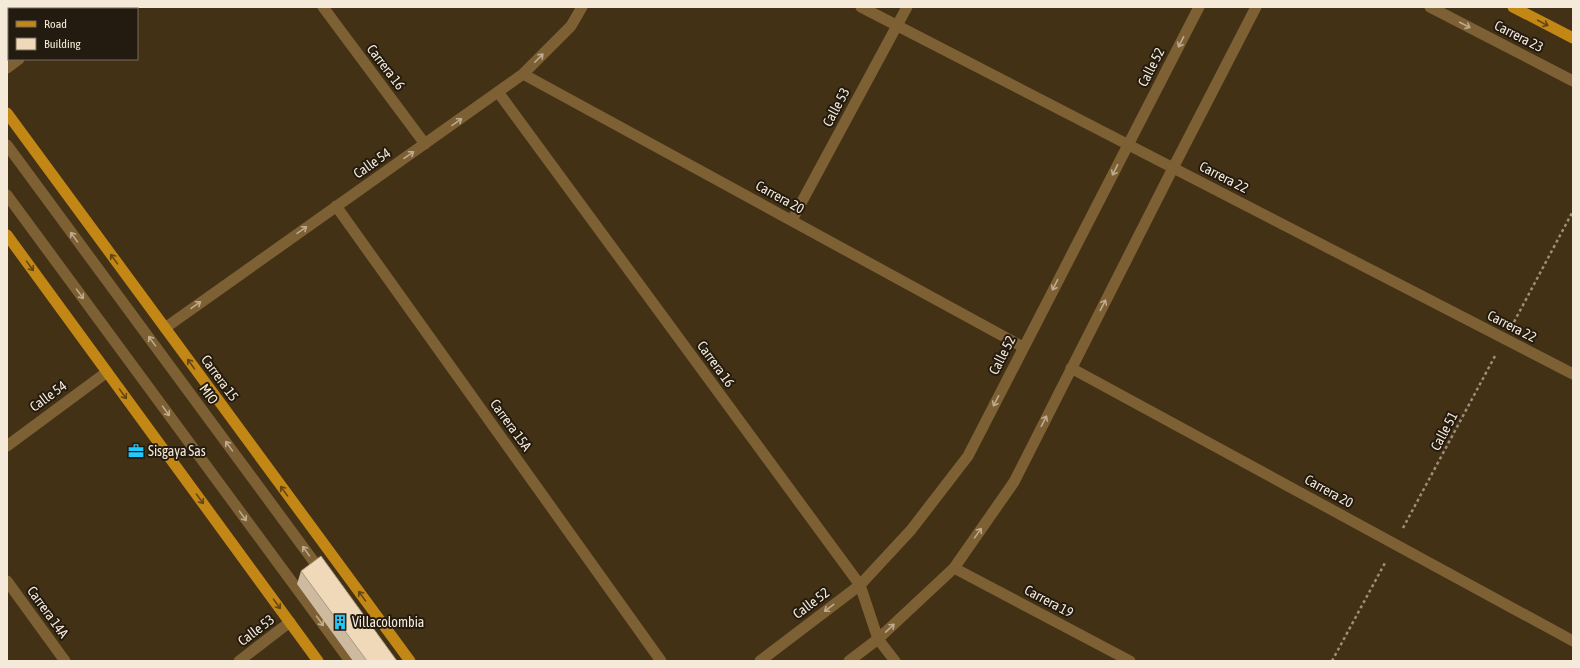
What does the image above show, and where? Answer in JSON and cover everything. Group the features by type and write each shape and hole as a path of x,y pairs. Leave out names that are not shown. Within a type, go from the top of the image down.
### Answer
{"main road":[{"path":"1513,7 1573,38"},
{"name":"Carrera 15","path":"7,113 410,661"},
{"path":"7,235 318,661"}],"street":[{"name":"Carrera 16","path":"323,7 425,144"},
{"name":"Calle 54","path":"164,328 523,74 571,26 582,7"},
{"name":"Carrera 22","path":"861,7 1573,374"},
{"name":"Calle 53","path":"792,220 907,7"},
{"name":"Calle 52","path":"760,661 860,585 911,530 968,456 1198,7"},
{"path":"849,661 878,639 954,568 1014,482 1256,7"},
{"name":"Carrera 23","path":"1430,7 1573,81"},
{"path":"7,68 19,60"},
{"name":"Carrera 20","path":"523,74 1023,347"},
{"name":"Carrera 16","path":"498,92 860,585 878,639 895,661"},
{"name":"MIO","path":"7,145 331,585"},
{"path":"7,195 350,661"},
{"name":"Carrera 15A","path":"336,206 661,661"},
{"name":"Carrera 20","path":"1071,368 1573,641"},
{"name":"Calle 54","path":"7,446 107,372"},
{"name":"Carrera 19","path":"954,568 1130,661"},
{"name":"Carrera 14A","path":"7,580 65,661"},
{"name":"Calle 53","path":"239,661 290,622"}],"path":[{"name":"Calle 51","path":"1332,661 1573,211"}],"building":[{"path":"321,556 397,661 367,661 301,571"}],"place":[{"name":"Sisgaya Sas","path":"136,451"},
{"name":"Villacolombia","path":"340,622"}]}
